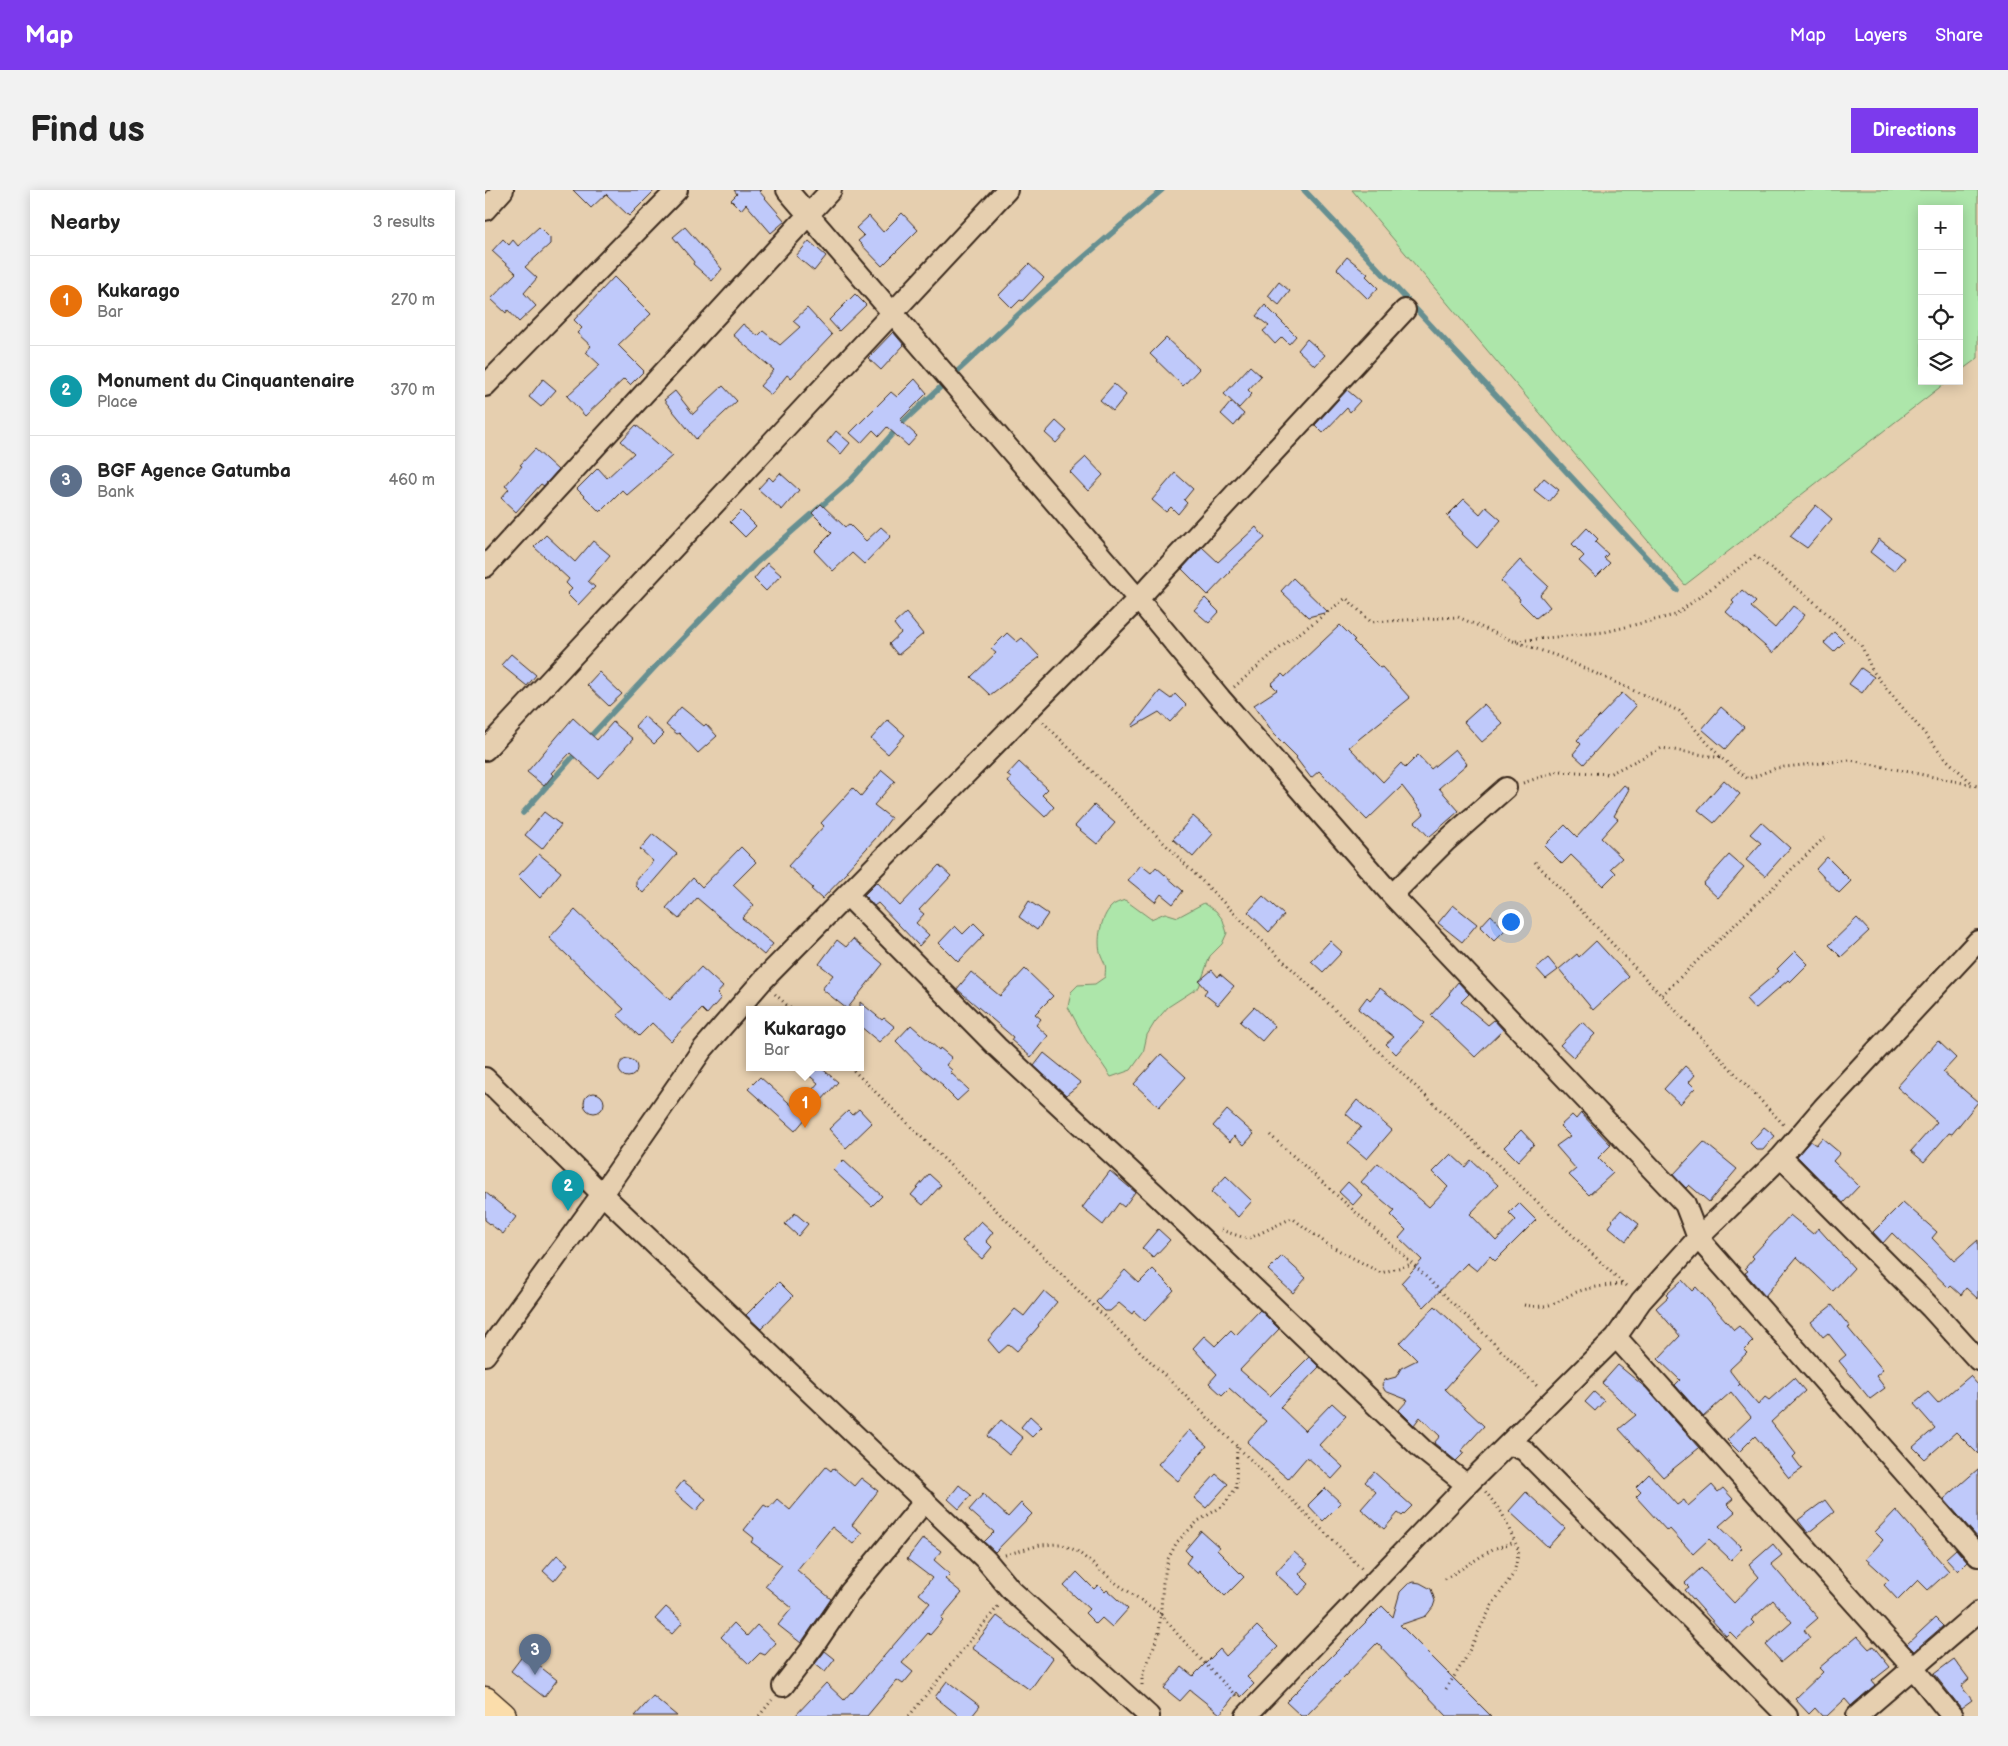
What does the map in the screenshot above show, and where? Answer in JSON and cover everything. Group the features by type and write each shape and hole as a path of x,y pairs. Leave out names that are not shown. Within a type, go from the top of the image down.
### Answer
{"main road":[{"path":"485,1700 502,1716"}],"street":[{"path":"485,210 503,190"},
{"path":"485,386 677,190"},
{"path":"787,190 1221,698 1393,895 1685,1204 1698,1238 1978,1556"},
{"path":"485,567 831,190"},
{"path":"485,750 1007,190"},
{"path":"485,1354 602,1194 702,1050 762,981 1138,599 1405,310"},
{"path":"1393,895 1446,841 1506,788"},
{"path":"847,895 997,1047 1423,1449 1470,1482"},
{"path":"1248,1713 1470,1482 1616,1337 1641,1301 1698,1238 1781,1157 1796,1138 1978,941"},
{"path":"485,1078 602,1194 986,1560 1011,1590 1146,1712"},
{"path":"1781,1157 1931,1308 1978,1360"},
{"path":"1616,1337 1913,1668 1952,1716"},
{"path":"1509,1444 1524,1450 1787,1716"},
{"path":"783,1686 813,1647 850,1592 925,1501"},
{"path":"1857,1716 1978,1612"}],"path":[{"path":"1513,641 1605,632 1675,615 1755,556 1811,599 1861,645 1872,670 1905,712 1947,760 1972,783"},
{"path":"1221,698 1276,651 1346,598 1371,622 1458,617 1513,641 1557,656 1679,711 1721,758 1748,779 1775,768 1849,760 1972,783 1978,786"},
{"path":"1030,709 1255,932 1641,1301"},
{"path":"1506,788 1559,771 1609,774 1662,748 1721,758"},
{"path":"1662,995 1824,838"},
{"path":"1535,862 1796,1138"},
{"path":"854,1071 1374,1581"},
{"path":"1270,1135 1413,1264 1552,1400"},
{"path":"1213,1228 1248,1239 1292,1218 1327,1244 1381,1273 1413,1264"},
{"path":"1524,1305 1538,1307 1553,1305 1586,1289 1623,1284"},
{"path":"1146,1712 1142,1677 1159,1634 1168,1559 1177,1542 1198,1521 1223,1506 1236,1488 1237,1446"},
{"path":"1446,1690 1468,1654 1492,1605 1514,1573 1519,1552 1502,1513 1470,1482"},
{"path":"1445,1579 1493,1549 1515,1542"},
{"path":"986,1560 1040,1545 1061,1544 1077,1550 1116,1583 1161,1614 1248,1713"},
{"path":"909,1716 1011,1590"}],"green space":[{"path":"1352,190 1978,190 1978,358 1963,369 1963,205 1918,205 1918,385 1943,385 1685,585"},
{"path":"1125,900 1151,919 1165,913 1178,917 1204,903 1216,911 1223,920 1227,933 1222,944 1210,956 1199,987 1168,1007 1155,1022 1147,1035 1143,1053 1131,1070 1111,1077 1086,1040 1068,1007 1071,992 1078,985 1095,984 1105,977 1105,965 1099,943 1100,930 1107,911 1115,904"}],"building":[{"path":"573,190 655,190 629,216 606,194 591,208"},
{"path":"734,190 761,190 759,191 785,221 771,233 746,204 741,210 731,200 737,194"},
{"path":"902,213 918,230 882,266 858,241 864,236 856,228 869,216 883,232"},
{"path":"539,227 550,238 550,244 525,267 537,278 524,293 536,306 519,322 508,310 506,313 491,299 516,273 492,251 503,239 509,245 513,240 518,246"},
{"path":"685,227 722,269 712,281 693,264 694,262 673,237"},
{"path":"809,241 826,256 814,271 796,256"},
{"path":"1347,257 1368,274 1366,276 1378,288 1368,299 1337,269"},
{"path":"1029,264 1044,278 1022,301 1020,300 1012,308 999,295"},
{"path":"614,277 651,314 618,345 644,371 630,385 624,379 585,416 567,396 600,365 586,352 591,346 577,333 582,328 574,320"},
{"path":"1279,282 1290,291 1279,305 1268,296"},
{"path":"855,294 866,305 839,331 829,320"},
{"path":"1265,305 1296,336 1289,344 1282,337 1275,344 1263,331 1269,326 1256,316"},
{"path":"807,308 832,335 791,378 787,375 771,395 760,386 774,370 733,335 743,324 758,336 763,331 780,345 800,327 793,321"},
{"path":"893,332 904,345 881,370 868,358"},
{"path":"1166,338 1199,369 1183,386 1150,354"},
{"path":"1307,339 1325,355 1315,366 1298,350"},
{"path":"1250,366 1261,376 1248,390 1252,394 1239,408 1224,394"},
{"path":"543,379 556,390 541,407 529,397"},
{"path":"915,379 927,393 900,420 917,436 908,446 887,427 879,436 873,430 861,443 850,433 891,392 897,397"},
{"path":"1114,384 1126,395 1113,411 1100,400"},
{"path":"723,386 737,401 696,439 664,400 675,391 693,414"},
{"path":"1347,390 1360,401 1350,412 1347,408 1323,433 1315,425"},
{"path":"1231,402 1244,414 1234,426 1221,414"},
{"path":"1056,421 1067,431 1056,443 1045,433"},
{"path":"636,425 672,456 627,495 622,490 600,512 577,489 598,468 607,478 634,453 621,441"},
{"path":"836,431 850,443 841,454 827,442"},
{"path":"535,449 558,470 544,486 541,484 516,512 501,498 509,489 505,486 522,466 520,465"},
{"path":"1086,457 1103,475 1088,491 1070,472"},
{"path":"780,473 799,490 782,510 758,489 769,477 773,481"},
{"path":"1175,473 1193,489 1184,500 1187,503 1178,514 1171,507 1166,512 1152,500"},
{"path":"1544,478 1559,490 1549,502 1534,490"},
{"path":"1464,499 1480,514 1486,507 1501,520 1477,548 1447,516"},
{"path":"821,504 845,527 849,524 866,541 881,527 891,536 864,564 852,553 833,571 814,551 832,533 812,513"},
{"path":"1816,505 1832,519 1807,548 1790,536"},
{"path":"741,511 756,526 745,537 730,522"},
{"path":"1256,527 1265,538 1229,571 1208,595 1182,569 1202,547 1218,562"},
{"path":"1587,528 1598,539 1595,542 1608,554 1604,558 1610,563 1596,577 1579,561 1584,556 1572,544"},
{"path":"546,535 575,562 593,541 610,555 588,581 595,587 578,605 567,594 572,589 566,583 569,579 534,547"},
{"path":"1879,539 1904,558 1894,571 1870,552"},
{"path":"1520,560 1548,586 1540,595 1550,607 1536,618 1501,581"},
{"path":"767,563 781,575 766,591 754,579"},
{"path":"1293,578 1328,612 1308,617 1281,591"},
{"path":"1742,590 1756,602 1751,607 1775,628 1793,606 1805,615 1773,653 1726,612 1734,603 1732,601"},
{"path":"1205,598 1219,612 1209,623 1194,610"},
{"path":"906,613 923,634 898,655 889,644 901,633 894,624"},
{"path":"1340,625 1355,640 1353,641 1380,668 1382,667 1410,698 1349,747 1383,782 1401,763 1405,768 1418,755 1431,769 1455,749 1467,764 1439,788 1459,811 1429,837 1415,822 1424,814 1402,786 1367,820 1319,771 1311,778 1297,757 1274,734 1254,705 1277,690 1271,684 1282,674 1285,677"},
{"path":"1834,632 1844,642 1834,652 1824,643"},
{"path":"1007,633 1017,642 1022,638 1040,657 990,695 971,677 996,653 991,649"},
{"path":"511,654 536,675 527,686 501,665"},
{"path":"1861,668 1874,677 1862,693 1849,684"},
{"path":"599,672 622,694 609,706 587,685"},
{"path":"1160,691 1171,699 1175,694 1186,705 1170,722 1159,712 1133,727 1132,726"},
{"path":"1622,693 1636,706 1584,764 1573,754 1581,744 1577,740"},
{"path":"1484,704 1503,724 1482,742 1464,722"},
{"path":"681,707 704,726 706,724 717,736 698,753 679,733 677,734 666,725"},
{"path":"1721,707 1744,727 1725,749 1702,729"},
{"path":"644,716 664,734 654,744 635,726"},
{"path":"573,718 597,740 613,722 633,739 598,778 570,753 551,773 553,775 544,786 527,772"},
{"path":"888,720 905,735 888,754 871,739"},
{"path":"1019,762 1048,789 1042,795 1054,807 1045,817 1008,782 1011,778 1007,775"},
{"path":"882,770 895,781 874,805 891,818 876,838 846,871 848,872 822,899 811,889 813,888 788,866 824,826 821,823 853,788 861,796"},
{"path":"1724,780 1740,794 1714,823 1698,810"},
{"path":"1624,785 1629,789 1614,816 1618,819 1601,838 1622,858 1611,868 1616,873 1603,886 1571,855 1562,864 1544,846 1565,825 1577,837"},
{"path":"1094,805 1115,823 1097,844 1075,826"},
{"path":"544,812 561,825 542,849 525,835"},
{"path":"1193,816 1213,834 1193,857 1173,839"},
{"path":"1761,822 1790,848 1765,876 1746,860 1761,843 1750,834"},
{"path":"653,834 677,854 643,893 636,886 636,881 653,861 640,849"},
{"path":"741,847 756,862 733,885 754,905 742,918 773,944 764,955 697,898 679,919 666,908 693,878 702,887"},
{"path":"539,854 561,872 540,898 518,876"},
{"path":"1729,855 1744,868 1718,898 1703,884"},
{"path":"1827,857 1851,881 1839,893 1816,869"},
{"path":"939,865 951,876 919,910 924,914 916,923 929,935 919,946 878,903 874,906 864,895 877,882 900,906"},
{"path":"1141,865 1151,873 1156,867 1183,891 1173,904 1161,894 1155,902 1128,880"},
{"path":"1263,896 1284,915 1269,932 1248,912"},
{"path":"1029,901 1048,914 1037,930 1019,917"},
{"path":"1453,905 1477,924 1462,942 1438,923"},
{"path":"575,910 670,1000 701,967 723,987 717,994 721,998 707,1014 702,1009 671,1041 652,1023 639,1036 617,1015 624,1009 549,938"},
{"path":"1491,915 1505,930 1494,941 1480,927"},
{"path":"1857,918 1869,931 1841,957 1829,945"},
{"path":"974,923 985,934 958,962 939,943 955,926 963,934"},
{"path":"853,939 883,964 849,1006 843,1006 822,989 833,975 819,964 837,940 846,947"},
{"path":"1330,941 1342,952 1323,972 1311,961"},
{"path":"1596,941 1629,977 1593,1010 1559,969 1577,954 1579,957"},
{"path":"1795,951 1808,964 1790,982 1788,980 1755,1009 1746,999 1779,971 1777,969"},
{"path":"1548,958 1558,970 1546,979 1536,968"},
{"path":"1025,969 1053,996 1035,1014 1041,1019 1036,1025 1048,1036 1031,1057 1011,1040 1013,1037 957,989 971,972 1000,996"},
{"path":"1212,970 1218,977 1220,974 1234,986 1218,1005 1204,994 1207,990 1199,981"},
{"path":"1458,982 1469,994 1461,1002 1488,1025 1494,1020 1503,1030 1475,1057 1431,1015"},
{"path":"1380,988 1425,1023 1396,1054 1386,1044 1394,1037 1358,1009 1367,997 1370,1000"},
{"path":"860,1002 882,1020 884,1018 895,1027 879,1042 864,1029 864,1006 860,1006"},
{"path":"1254,1007 1275,1026 1262,1041 1240,1022"},
{"path":"1582,1022 1595,1034 1573,1057 1560,1045"},
{"path":"911,1025 939,1050 940,1048 952,1058 946,1065 952,1070 950,1072 969,1090 957,1101 943,1085 923,1069 896,1041"},
{"path":"1938,1041 1956,1058 1943,1072 1978,1102 1952,1134 1949,1133 1924,1162 1911,1151 1937,1122 1897,1087"},
{"path":"1044,1053 1081,1083 1066,1095 1034,1066"},
{"path":"1161,1054 1186,1077 1159,1107 1134,1084"},
{"path":"624,1059 632,1059 637,1064 635,1075 624,1077 619,1072 619,1064"},
{"path":"1685,1066 1695,1075 1689,1082 1695,1088 1680,1104 1664,1089"},
{"path":"804,1071 825,1071 838,1082 812,1111 803,1101 818,1083"},
{"path":"760,1077 806,1118 795,1131 748,1089"},
{"path":"590,1093 598,1093 604,1099 604,1107 598,1113 590,1113 584,1107 584,1099"},
{"path":"1357,1100 1392,1130 1367,1159 1348,1143 1361,1127 1346,1114"},
{"path":"859,1109 872,1123 846,1148 829,1129 848,1111 852,1115"},
{"path":"1227,1110 1254,1134 1244,1145 1234,1136 1230,1142 1213,1126"},
{"path":"1581,1113 1611,1145 1598,1158 1613,1173 1589,1195 1569,1175 1576,1169 1556,1146 1570,1136 1560,1126 1572,1115 1576,1119"},
{"path":"1764,1127 1775,1136 1763,1150 1757,1150 1750,1143"},
{"path":"1521,1130 1534,1144 1518,1161 1504,1147"},
{"path":"1822,1138 1840,1153 1833,1161 1859,1186 1843,1203 1797,1156 1810,1141 1816,1145"},
{"path":"1704,1142 1737,1169 1709,1202 1689,1185 1686,1188 1673,1175"},
{"path":"1451,1154 1465,1167 1471,1160 1498,1185 1470,1214 1496,1241 1516,1220 1509,1213 1519,1203 1536,1220 1495,1261 1490,1256 1477,1271 1467,1263 1424,1307 1401,1283 1422,1260 1399,1238 1406,1230 1391,1215 1395,1211 1361,1182 1378,1163 1429,1207 1448,1187 1433,1172"},
{"path":"843,1160 882,1196 872,1206 833,1170"},
{"path":"1110,1171 1135,1192 1124,1207 1119,1203 1103,1225 1082,1208"},
{"path":"929,1174 941,1185 923,1205 911,1195"},
{"path":"1226,1176 1252,1201 1238,1217 1211,1192"},
{"path":"1348,1182 1362,1195 1353,1205 1339,1192"},
{"path":"485,1192 516,1217 503,1234 485,1220"},
{"path":"1903,1202 1937,1232 1932,1238 1954,1261 1978,1240 1978,1299 1966,1288 1961,1295 1951,1286 1949,1288 1892,1233 1883,1243 1873,1232"},
{"path":"1621,1210 1639,1224 1626,1241 1609,1227 1612,1220"},
{"path":"795,1213 808,1224 798,1236 785,1224"},
{"path":"1790,1215 1813,1234 1818,1228 1854,1268 1833,1291 1797,1257 1765,1296 1745,1273 1748,1271 1745,1268 1754,1258 1752,1256"},
{"path":"981,1221 993,1232 986,1241 992,1247 982,1259 962,1241"},
{"path":"1158,1229 1170,1240 1153,1258 1142,1248"},
{"path":"1282,1256 1306,1278 1293,1293 1268,1270"},
{"path":"1153,1269 1174,1290 1145,1321 1134,1311 1132,1314 1119,1303 1110,1311 1105,1311 1096,1302 1125,1270 1139,1283"},
{"path":"1682,1280 1692,1291 1696,1287 1734,1330 1739,1326 1753,1341 1744,1350 1747,1353 1730,1371 1758,1405 1765,1397 1769,1400 1794,1378 1805,1391 1771,1422 1796,1454 1793,1457 1802,1469 1789,1478 1755,1436 1739,1452 1727,1440 1751,1417 1731,1392 1703,1417 1675,1385 1680,1380 1658,1359 1680,1336 1656,1308 1668,1297 1666,1295"},
{"path":"779,1282 793,1296 761,1329 746,1315"},
{"path":"1044,1291 1057,1302 1017,1351 1009,1344 999,1353 988,1340 1015,1309 1024,1316"},
{"path":"1832,1305 1850,1327 1848,1328 1883,1370 1876,1376 1885,1388 1870,1399 1839,1361 1846,1355 1828,1333 1823,1337 1811,1322"},
{"path":"1435,1306 1481,1349 1445,1389 1484,1426 1461,1451 1464,1453 1456,1461 1434,1443 1440,1436 1420,1417 1414,1425 1399,1410 1408,1400 1385,1391 1382,1385 1385,1380 1396,1377 1401,1368 1417,1360 1400,1343"},
{"path":"1260,1310 1279,1329 1240,1370 1270,1396 1309,1357 1319,1367 1280,1407 1305,1431 1332,1403 1346,1416 1319,1445 1343,1467 1332,1479 1307,1457 1288,1479 1265,1459 1247,1442 1266,1421 1229,1388 1222,1395 1209,1383 1217,1374 1193,1348 1204,1336 1215,1346 1231,1330 1236,1335"},
{"path":"1618,1365 1646,1388 1699,1448 1663,1477 1619,1429 1636,1415 1602,1383"},
{"path":"1970,1376 1978,1385 1978,1454 1956,1432 1925,1459 1913,1447 1935,1428 1914,1404 1928,1392 1938,1403"},
{"path":"1594,1392 1604,1401 1595,1411 1585,1402"},
{"path":"1030,1416 1042,1427 1032,1437 1021,1427"},
{"path":"1001,1420 1023,1438 1009,1455 987,1436"},
{"path":"1189,1430 1207,1446 1178,1481 1158,1464"},
{"path":"826,1467 831,1471 833,1468 854,1486 861,1478 878,1491 852,1525 862,1533 853,1544 832,1527 797,1570 831,1599 801,1643 778,1625 792,1608 765,1586 782,1565 751,1542 754,1538 744,1530 764,1505 769,1508 777,1499 790,1510"},
{"path":"1978,1469 1978,1538 1944,1499"},
{"path":"1374,1472 1412,1506 1402,1516 1398,1513 1384,1529 1361,1509 1376,1492 1365,1482"},
{"path":"1216,1474 1228,1484 1206,1508 1194,1498"},
{"path":"1649,1474 1677,1505 1684,1500 1688,1506 1712,1485 1718,1492 1723,1488 1733,1499 1727,1504 1735,1512 1719,1526 1742,1548 1731,1560 1709,1539 1693,1554 1670,1529 1667,1531 1636,1497 1641,1492 1636,1487"},
{"path":"683,1481 706,1499 696,1511 674,1492"},
{"path":"959,1485 971,1495 959,1509 948,1499"},
{"path":"1325,1488 1341,1503 1323,1521 1308,1505"},
{"path":"1526,1492 1565,1528 1548,1547 1509,1511"},
{"path":"983,1494 1008,1517 1021,1503 1032,1514 995,1552 984,1542 994,1532 969,1510"},
{"path":"1825,1500 1834,1512 1808,1533 1798,1520"},
{"path":"1896,1510 1949,1571 1928,1590 1918,1580 1898,1600 1884,1585 1889,1580 1866,1559 1883,1540 1875,1532"},
{"path":"1201,1531 1219,1547 1217,1550 1244,1577 1225,1596 1199,1570 1197,1573 1186,1563 1191,1556 1185,1550"},
{"path":"923,1538 941,1551 934,1560 950,1574 945,1579 962,1593 941,1618 943,1620 930,1635 928,1633 902,1663 913,1672 903,1684 897,1680 867,1716 795,1716 826,1683 844,1700 930,1603 919,1594 932,1578 907,1559"},
{"path":"1773,1544 1782,1555 1771,1564 1818,1618 1804,1630 1810,1638 1781,1662 1766,1645 1792,1622 1773,1600 1751,1620 1754,1623 1737,1639 1730,1632 1726,1636 1685,1590 1689,1587 1685,1583 1701,1568 1734,1603 1759,1577 1749,1565"},
{"path":"1956,1549 1967,1562 1958,1571 1946,1558"},
{"path":"1294,1552 1308,1564 1299,1574 1309,1584 1299,1595 1275,1573"},
{"path":"557,1555 568,1564 554,1581 543,1571"},
{"path":"1077,1572 1094,1589 1098,1585 1105,1592 1107,1590 1128,1609 1112,1627 1102,1618 1096,1624 1085,1613 1089,1609 1064,1586"},
{"path":"1414,1582 1431,1589 1435,1601 1426,1616 1400,1625 1491,1716 1447,1716 1377,1643 1306,1716 1301,1716 1286,1702 1382,1606 1393,1617 1400,1592 1408,1584"},
{"path":"666,1607 683,1622 672,1634 655,1619"},
{"path":"997,1616 1053,1658 1030,1690 972,1648"},
{"path":"1935,1618 1943,1626 1914,1651 1907,1644"},
{"path":"734,1623 747,1636 757,1625 776,1643 765,1655 760,1653 749,1664 721,1637"},
{"path":"1257,1626 1278,1647 1247,1677 1254,1684 1241,1697 1237,1692 1220,1714 1190,1690 1180,1701 1164,1688 1182,1667 1193,1676 1220,1649 1226,1656"},
{"path":"1857,1636 1869,1649 1873,1646 1890,1667 1872,1681 1875,1685 1851,1706 1845,1699 1827,1716 1822,1716 1815,1708 1809,1714 1795,1699 1823,1672 1819,1668"},
{"path":"825,1651 835,1659 825,1672 815,1664"},
{"path":"524,1654 557,1680 544,1697 511,1671"},
{"path":"1954,1659 1969,1679 1961,1686 1972,1700 1961,1708 1934,1674"},
{"path":"947,1681 980,1706 972,1716 959,1716 935,1697"},
{"path":"653,1696 677,1716 635,1716"}],"waterway":[{"path":"587,740 755,564 851,480 903,422 1034,300 1162,190"},
{"path":"1304,190 1677,590"},
{"path":"523,813 578,751"}],"place":[{"name":"Kukarago","path":"805,1128"},
{"name":"Monument du Cinquantenaire","path":"568,1211"},
{"name":"BGF Agence Gatumba","path":"535,1675"}]}
